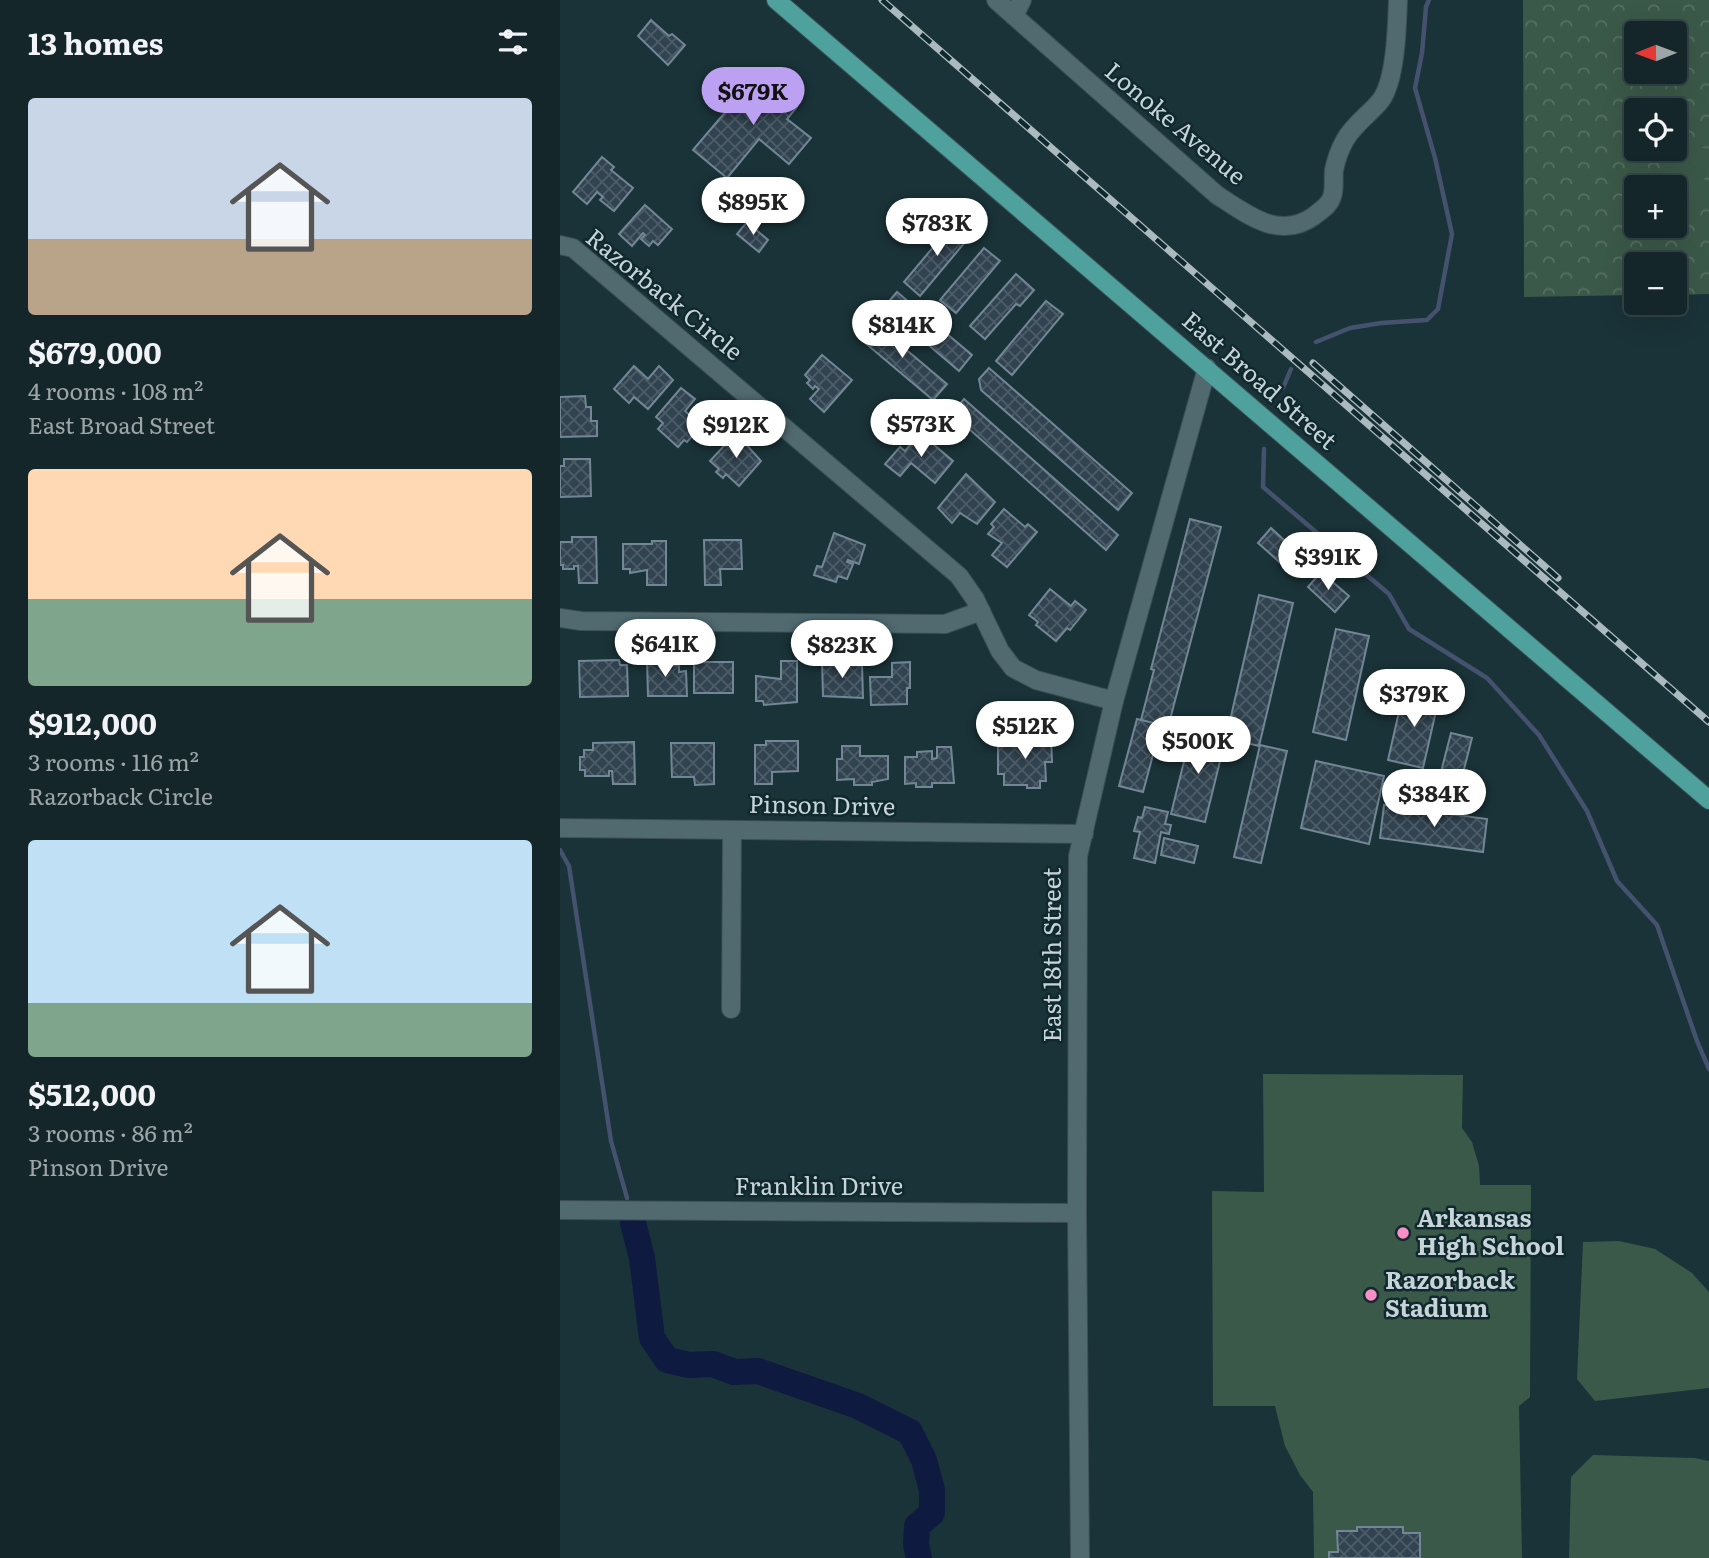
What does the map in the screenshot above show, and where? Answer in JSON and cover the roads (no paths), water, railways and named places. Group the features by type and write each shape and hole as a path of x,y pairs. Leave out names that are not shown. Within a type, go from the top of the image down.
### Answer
{"main road":[{"name":"East Broad Street","path":"776,0 1709,800"}],"street":[{"name":"Lonoke Avenue","path":"996,0 1018,8 1217,195 1250,216 1272,226 1286,227 1307,220 1326,206 1331,199 1334,169 1346,137 1385,92 1396,45 1398,0"},
{"name":"Razorback Circle","path":"560,245 573,248 959,576 975,599 1000,651 1013,668 1036,680 1114,701"},
{"name":"East 18th Street","path":"1080,1558 1078,856 1114,701 1207,368"},
{"path":"560,618 581,621 945,624 981,611"},
{"name":"Pinson Drive","path":"560,828 1084,834"},
{"path":"731,1009 732,830"},
{"name":"Franklin Drive","path":"560,1210 1077,1213"}],"waterway":[{"path":"1316,342 1350,328 1427,320 1438,309 1452,234 1435,158 1415,88 1429,0"},
{"path":"1283,388 1291,369"},
{"path":"1264,449 1263,487 1389,594 1409,629 1487,678 1539,735 1587,811 1617,881 1657,925 1709,1069"},
{"path":"560,850 569,866 611,1141 627,1198"},
{"path":"633,1223 642,1258 652,1338 667,1360 689,1365 713,1364 734,1372 758,1371 858,1406 910,1432 924,1460 932,1490 932,1513 917,1526 916,1545 919,1558"}],"railway":[{"path":"882,0 1709,722"},
{"path":"1313,363 1558,578"}],"place":[{"name":"Arkansas High School","path":"1403,1233"},
{"name":"Razorback Stadium","path":"1371,1295"}]}
